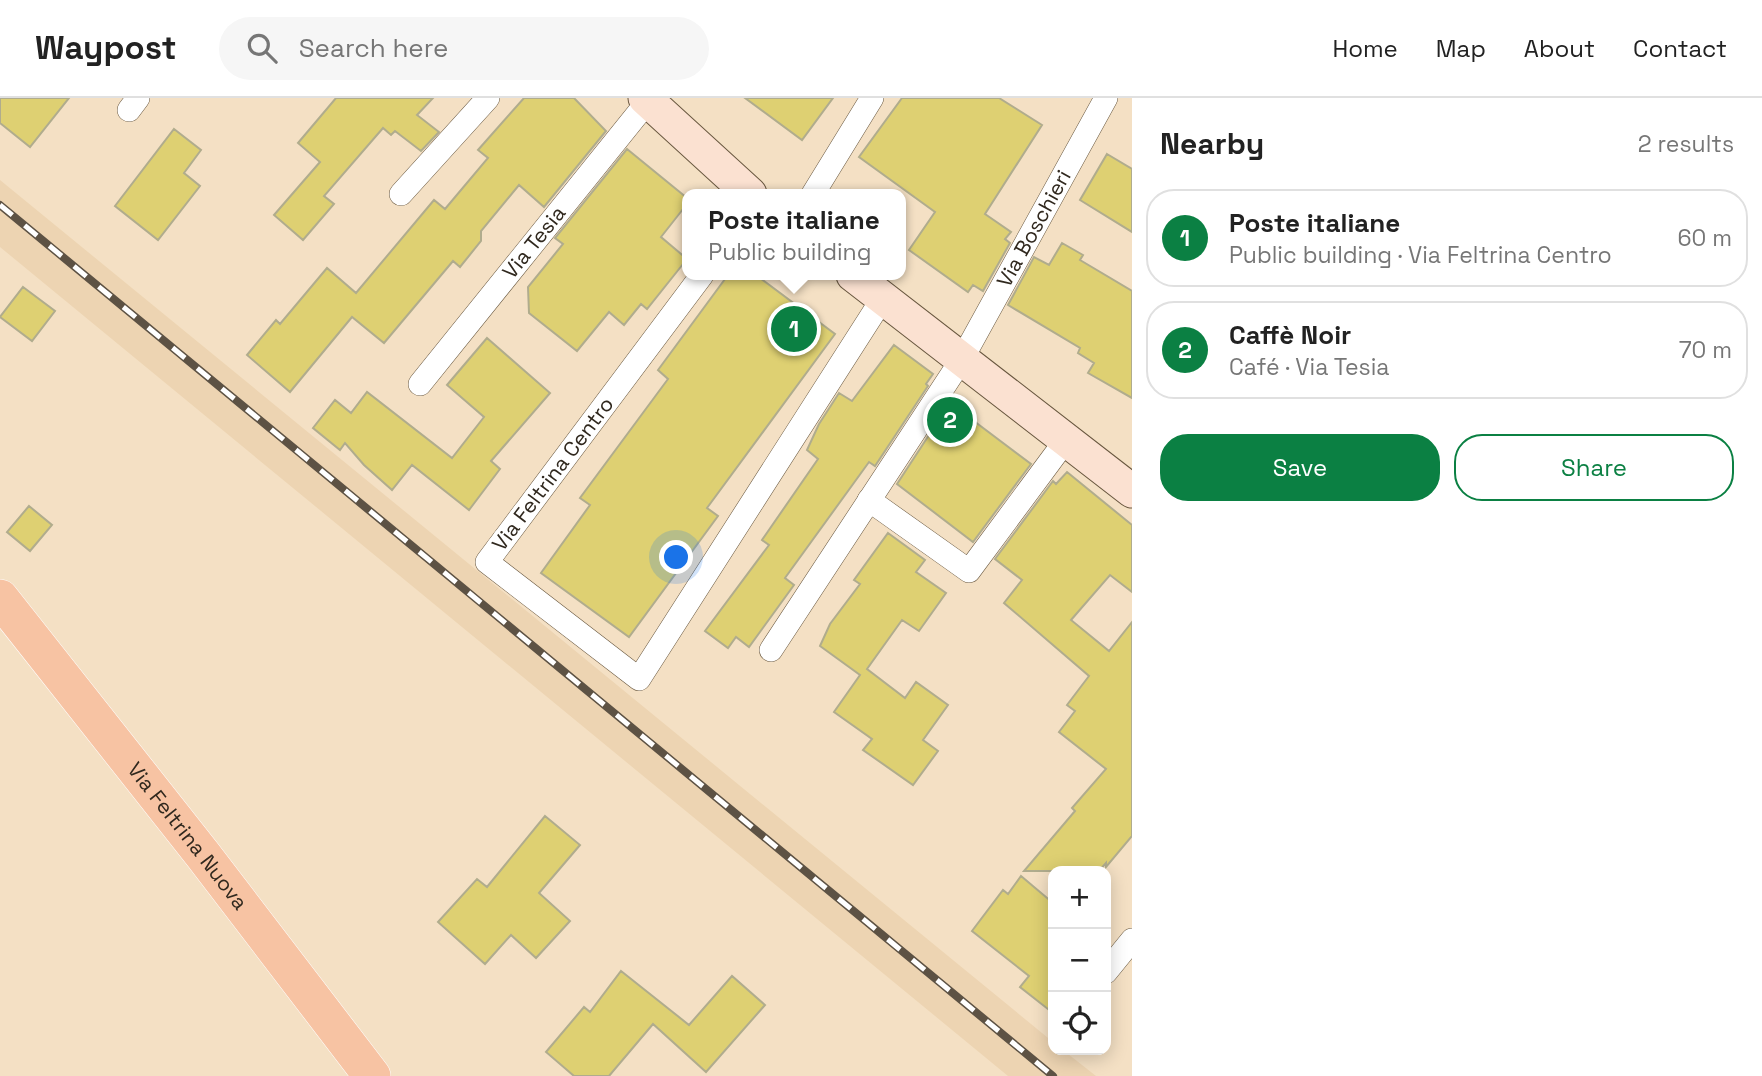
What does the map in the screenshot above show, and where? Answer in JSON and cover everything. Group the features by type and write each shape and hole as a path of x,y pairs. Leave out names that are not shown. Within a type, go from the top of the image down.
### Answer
{"main road":[{"path":"647,100 745,189"},
{"path":"860,280 1132,491"},
{"name":"Via Feltrina Nuova","path":"0,598 203,855 372,1076"}],"street":[{"path":"401,194 488,98"},
{"path":"816,189 872,98"},
{"name":"Via Boschieri","path":"962,359 1106,98"},
{"name":"Via Tesia","path":"419,384 647,100"},
{"name":"Via Feltrina Centro","path":"698,280 487,562 639,679 883,298"},
{"path":"771,650 962,359"},
{"path":"869,500 969,571 1066,440"},
{"path":"1111,966 1132,940"}],"shaded area":[{"path":"0,180 1048,1038 1048,1055 1069,1055 1096,1076 1008,1076 0,247"}],"building":[{"path":"0,98 69,98 30,147 0,123"},
{"path":"336,98 433,98 417,115 439,132 421,151 395,131 391,135 383,128 324,196 334,204 303,240 274,215 320,162 298,143"},
{"path":"524,98 574,98 606,131 544,207 519,185 481,231 481,241 460,267 453,261 384,343 352,317 290,392 247,355 276,320 280,324 327,268 356,293 434,200 445,209 488,158 478,150"},
{"path":"745,98 833,98 802,140"},
{"path":"902,98 999,98 1042,125 985,214 1011,232 1005,239 1010,243 983,291 973,285 968,292 909,250 935,212 859,157"},
{"path":"174,129 201,150 184,173 200,186 158,240 115,206"},
{"path":"627,149 682,194 682,210 661,237 682,255 682,265 647,309 641,304 624,325 609,312 577,351 529,313 528,287 563,244 555,238"},
{"path":"1107,154 1132,169 1132,232 1080,200"},
{"path":"1062,243 1083,255 1080,260 1132,291 1132,398 1088,373 1094,363 1078,353 1080,348 1008,305 1034,257 1049,265"},
{"path":"724,280 763,280 835,334 707,508 718,516 629,637 541,573 590,505 580,498 668,379 658,370"},
{"path":"23,287 55,311 32,341 0,317"},
{"path":"487,338 550,393 491,461 500,469 469,510 412,465 392,490 364,465 345,443 340,450 313,428 335,400 351,413 367,392 452,458 484,417 447,385"},
{"path":"894,345 933,374 926,384 928,386 875,466 869,462 785,578 794,585 749,647 736,637 728,648 705,631 769,545 762,540 818,459 807,450 819,424 839,393 852,401"},
{"path":"950,403 1031,464 973,542 897,484"},
{"path":"1067,472 1132,525 1132,592 1110,575 1071,620 1109,651 1132,622 1132,836 1107,866 1106,863 1103,866 1048,866 1048,871 1024,871 1075,811 1072,808 1106,769 1059,732 1075,711 1067,705 1089,676 1004,603 1022,580 995,559 1053,481 1056,484"},
{"path":"29,506 52,525 30,551 7,532"},
{"path":"888,533 925,560 916,572 946,593 919,631 902,620 867,669 905,698 916,682 948,705 923,740 938,751 913,785 863,750 872,739 834,712 860,675 820,646 830,624 860,584 854,580"},
{"path":"545,816 580,845 539,893 570,921 536,958 511,935 485,964 438,922 477,879 487,887"},
{"path":"1021,876 1048,899 1048,1009 1020,987 1029,976 972,931 1003,890 1008,894"},
{"path":"621,971 689,1025 732,976 765,1005 706,1072 653,1024 609,1076 574,1076 546,1052 584,1007 590,1012"}],"railway":[{"path":"0,205 1053,1076"}],"place":[{"name":"Poste italiane","path":"794,329"},
{"name":"Caffè Noir","path":"950,420"}]}
